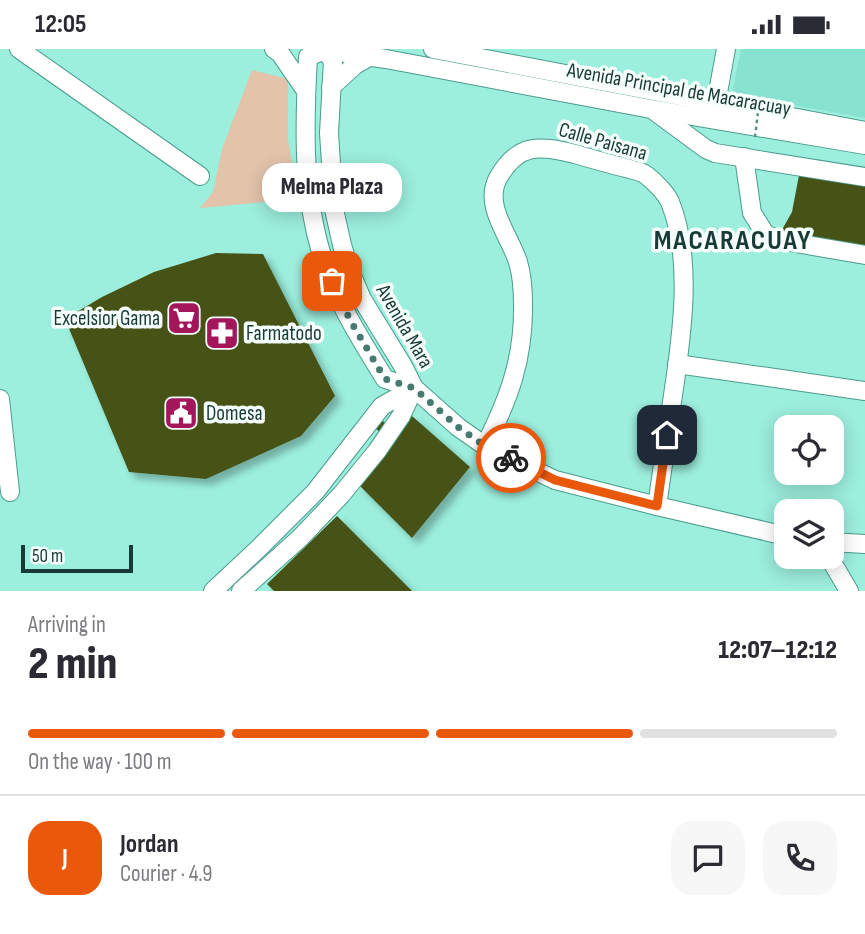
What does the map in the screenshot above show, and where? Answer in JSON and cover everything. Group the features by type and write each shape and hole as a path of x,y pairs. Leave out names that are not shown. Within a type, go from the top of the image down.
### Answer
{"street":[{"path":"19,49 200,176"},
{"path":"274,49 280,53 306,91"},
{"name":"Avenida Mara","path":"414,388 385,379 350,320 317,241 309,198 304,130 309,57 323,49 332,61 329,133 334,209 342,245 362,299 414,388 458,427 485,446 555,480 774,533"},
{"name":"Avenida Principal de Macaracuay","path":"323,49 865,145"},
{"name":"Avenida Principal de Macaracuay","path":"433,49 865,131"},
{"path":"716,103 726,49"},
{"path":"331,87 355,65 369,57"},
{"path":"651,109 715,153 865,177"},
{"name":"Calle Paisana","path":"485,446 504,409 515,373 520,350 523,305 519,264 493,203 496,181 510,161 525,150 541,148 644,173 669,200 682,255 683,302 677,364 657,506"},
{"path":"744,157 752,213 766,235 865,255"},
{"path":"677,364 865,391"},
{"path":"213,591 315,492 382,406 414,388"},
{"path":"242,591 331,506 383,443 401,417 414,388"},
{"path":"0,399 10,492"},
{"path":"315,492 331,506"},
{"path":"844,542 865,544"},
{"path":"836,569 849,591"}],"path":[{"path":"755,137 759,104"}],"shaded area":[{"path":"741,49 865,49 865,118 732,94"},
{"path":"252,70 288,79 288,140 299,199 200,208 213,192 222,149"}],"building":[{"path":"800,170 865,182 865,250 779,235 792,212"},
{"path":"216,253 263,254 335,396 301,436 206,479 129,472 65,319 102,297 154,272"},
{"path":"412,416 470,467 412,538 358,484"},
{"path":"381,420 387,424 381,433 375,428"},
{"path":"337,516 412,591 274,591 267,584"}],"way so far":[{"path":"332,281 359,337 385,379 414,388 458,427 485,446 511,458"}],"place":[{"name":"Melma Plaza","path":"332,281"},
{"name":"Excelsior Gama","path":"184,318"},
{"name":"Farmatodo","path":"222,333"},
{"name":"Domesa","path":"181,413"}],"district":[{"name":"MACARACUAY","path":"733,239"}],"route":[{"path":"511,458 555,480 657,506 667,435"}]}
